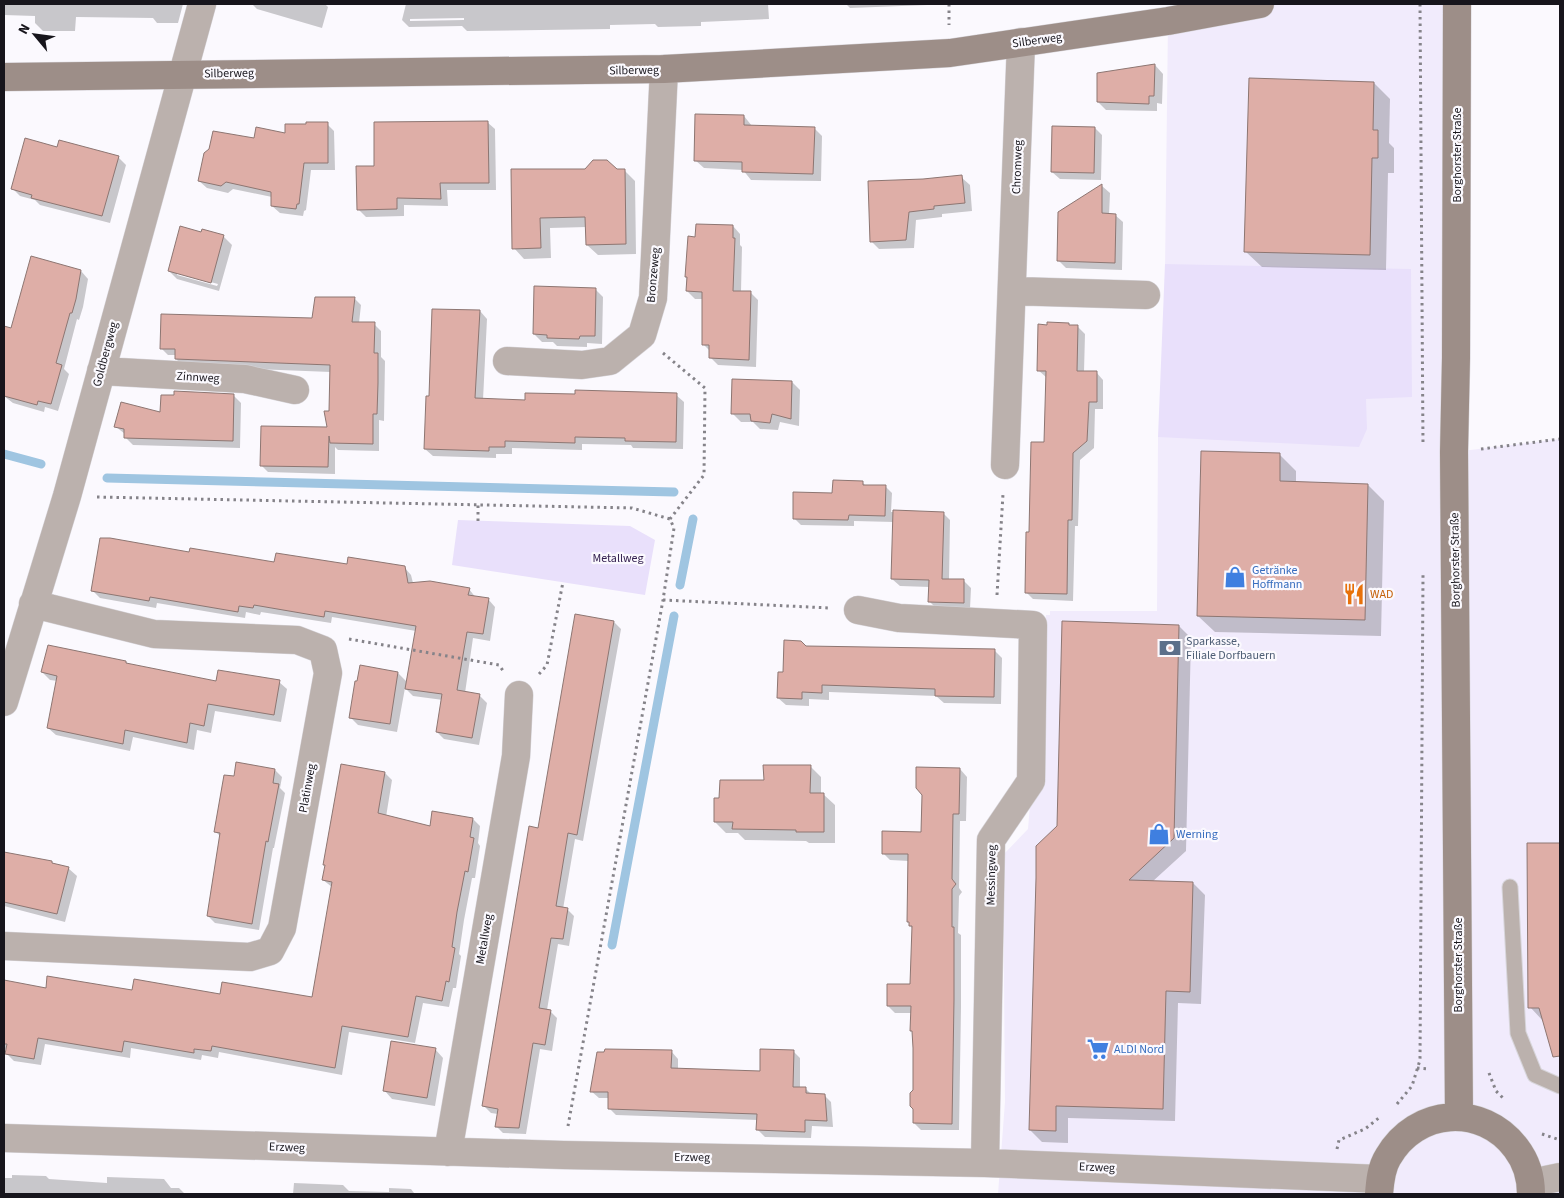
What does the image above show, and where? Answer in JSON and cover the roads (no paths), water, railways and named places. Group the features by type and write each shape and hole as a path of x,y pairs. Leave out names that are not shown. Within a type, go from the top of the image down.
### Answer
{"main road":[{"name":"Silberweg","path":"4,77 664,70 950,53 1168,21 1260,4"},
{"name":"Borghorster Straße","path":"1457,4 1454,452 1459,1117"},
{"path":"1380,1187 1387,1158 1400,1140 1417,1127 1437,1118 1459,1117 1485,1122 1507,1137 1523,1158 1531,1189"}],"street":[{"name":"Goldbergweg","path":"4,702 67,496 202,4"},
{"name":"Chromweg","path":"1005,465 1021,42"},
{"name":"Bronzeweg","path":"507,361 582,365 610,361 642,335 653,298 664,70"},
{"path":"1012,291 1146,295"},
{"name":"Zinnweg","path":"101,371 245,379 295,390"},
{"name":"Platinweg","path":"4,946 250,957 270,951 282,928 328,673 324,650 297,640 154,634 33,604"},
{"name":"Messingweg","path":"858,610 899,618 1033,625 1031,781 991,840 985,1163"},
{"name":"Metallweg","path":"448,1152 516,756 519,695"},
{"name":"Erzweg","path":"4,1138 448,1152 985,1163 1334,1177 1380,1187"},
{"path":"1531,1189 1560,1177"}],"lane":[{"path":"1510,887 1518,1033 1535,1075 1560,1086"}],"waterway":[{"path":"4,454 41,464"},
{"path":"107,478 674,492"},
{"path":"680,585 693,519"},
{"path":"612,945 674,616"}],"place":[{"name":"Getränke Hoffmann","path":"1235,577"},
{"name":"WAD","path":"1354,594"},
{"name":"Sparkasse, Filiale Dorfbauern","path":"1170,648"},
{"name":"Werning","path":"1159,834"},
{"name":"ALDI Nord","path":"1098,1049"}]}
